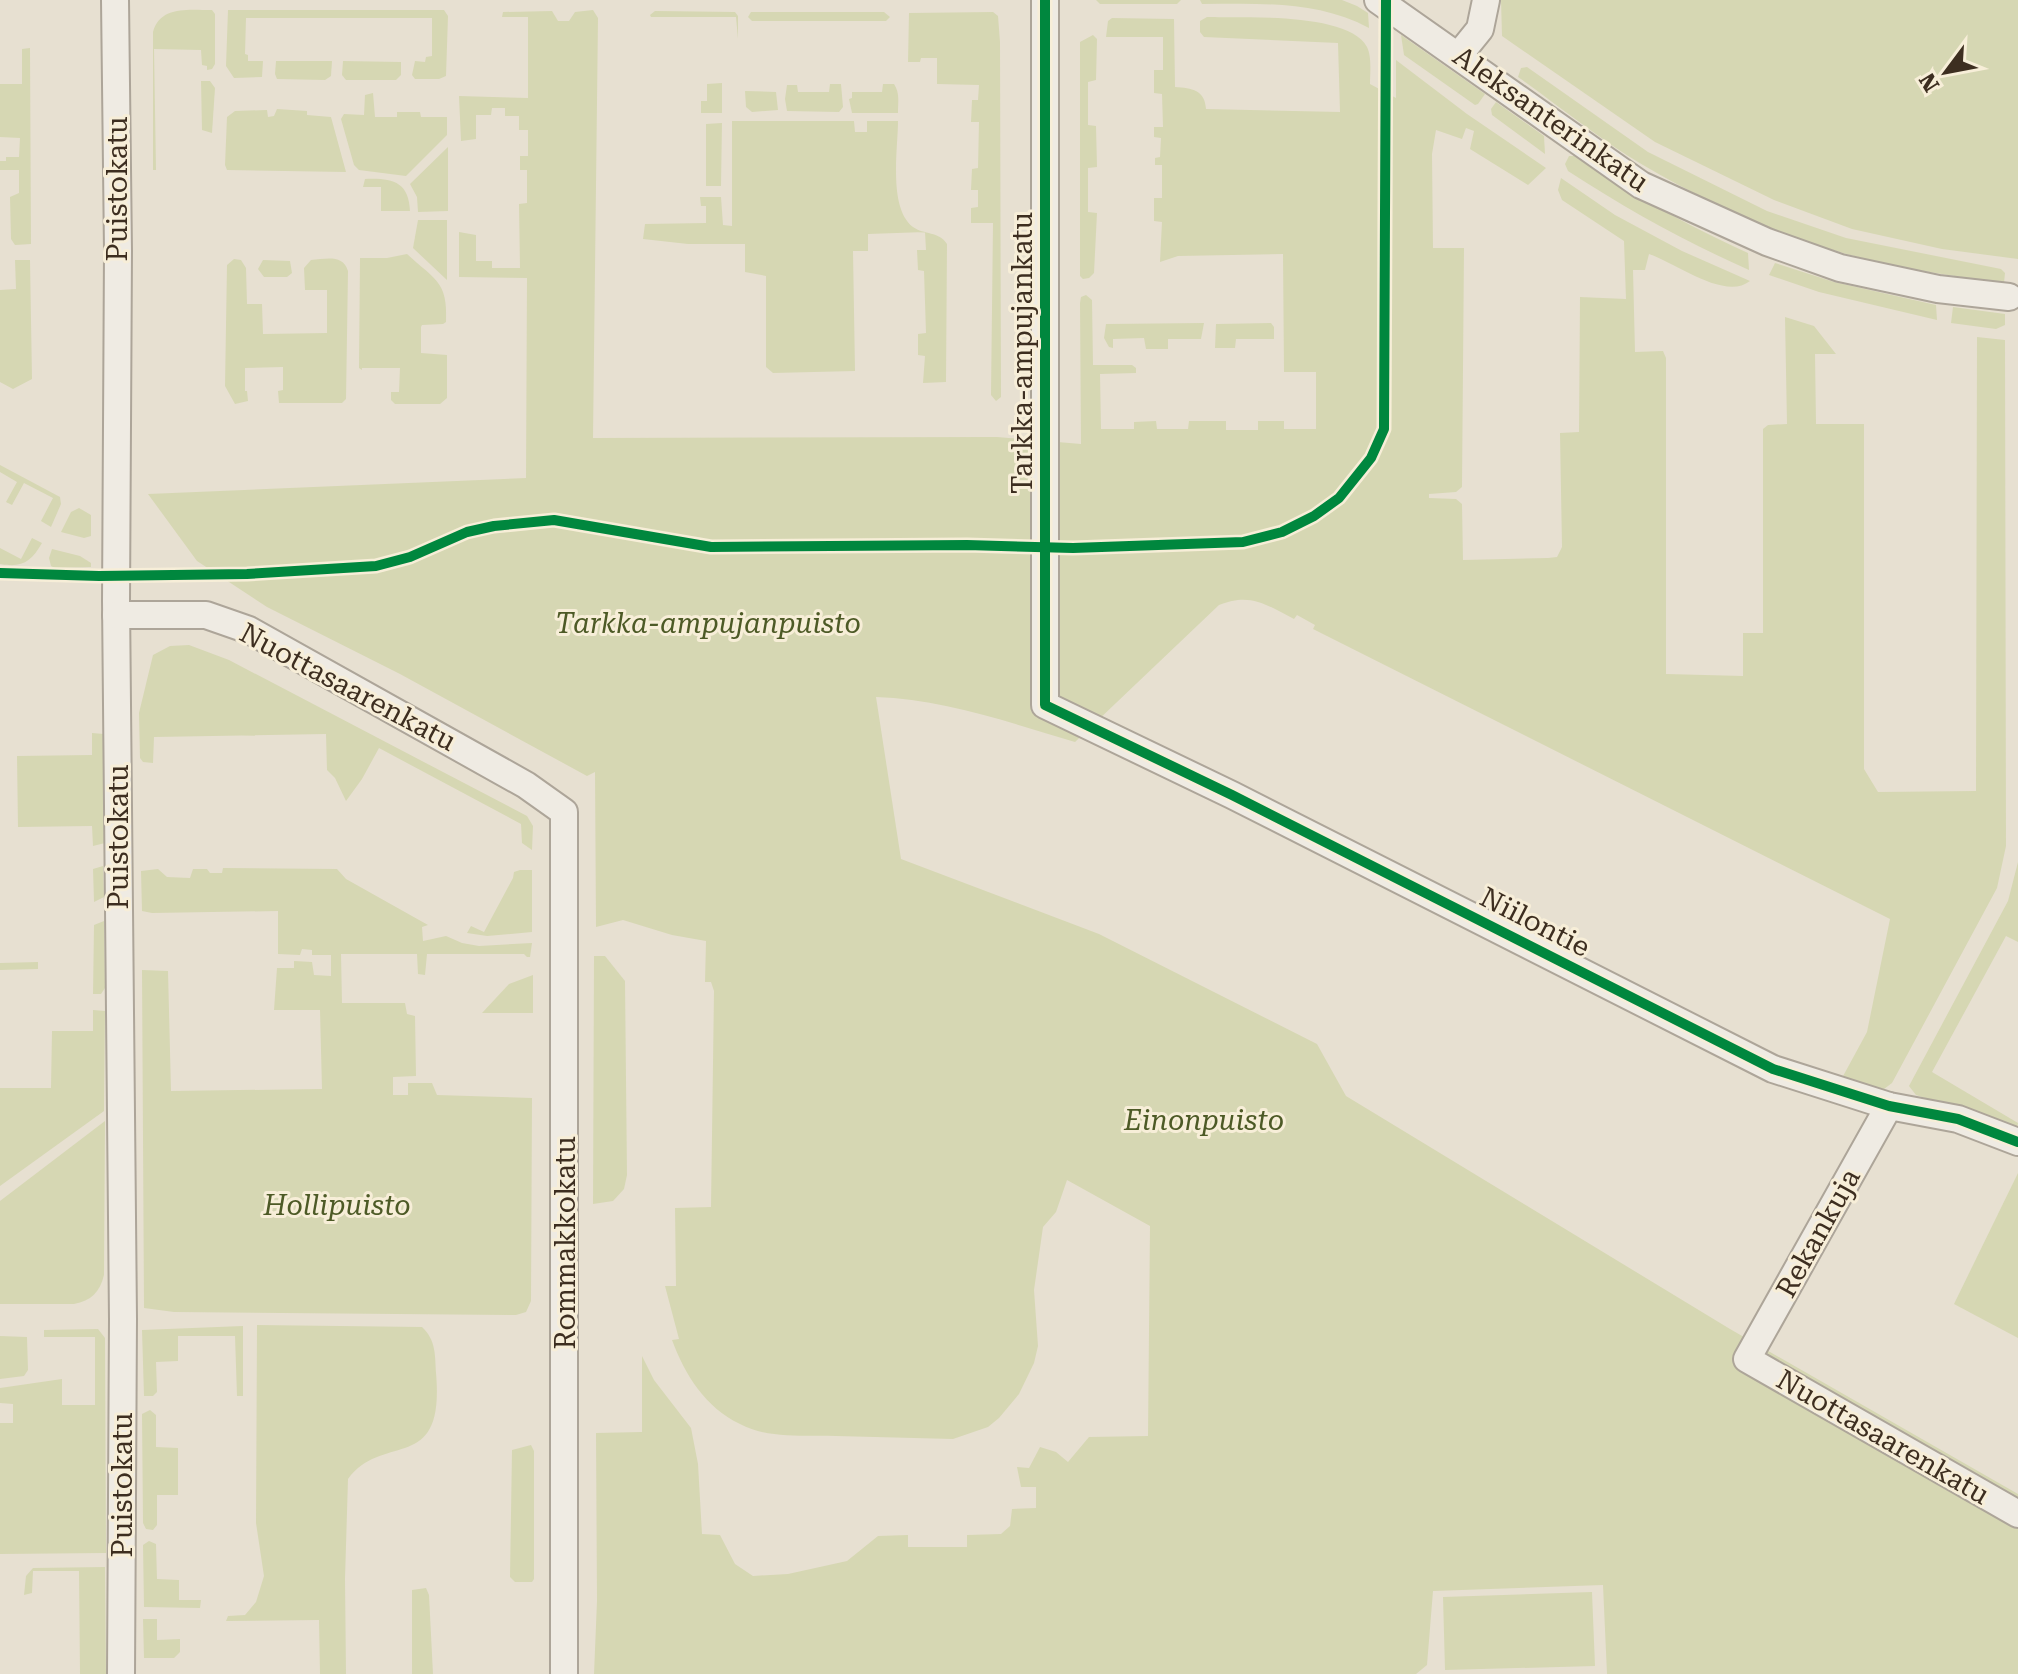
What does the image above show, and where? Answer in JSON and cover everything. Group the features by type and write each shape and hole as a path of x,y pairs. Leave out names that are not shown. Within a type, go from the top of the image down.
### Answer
{"street":[{"name":"Puistokatu","path":"115,0 118,251 116,615 123,1319 121,1674"},
{"name":"Tarkka-ampujankatu","path":"1045,0 1045,705"},
{"name":"Aleksanterinkatu","path":"1378,0 1641,185 1767,242 1840,268 1938,289 2009,297"},
{"path":"1459,55 1480,29 1486,0"},
{"name":"Nuottasaarenkatu","path":"116,615 206,615 249,630 526,785 564,812"},
{"name":"Niilontie","path":"1045,705 1232,795 1773,1069 1889,1106 1958,1119 2018,1142"},
{"name":"Rommakkokatu","path":"564,812 564,1674"},
{"name":"Rekankuja","path":"1747,1359 1889,1106"},
{"name":"Nuottasaarenkatu","path":"1747,1359 2018,1514"}],"green space":[{"path":"1096,0 1181,0 1177,4 1100,4"},
{"path":"1200,0 1342,0 1368,13 1369,28 1329,12 1308,8 1266,4 1202,4"},
{"path":"1501,0 2018,0 2018,259 1942,249 1852,229 1774,200 1655,142 1502,36"},
{"path":"212,10 215,14 215,64 212,69 207,70 207,66 202,65 201,50 154,49 156,170 153,170 153,32 162,17 169,13"},
{"path":"228,10 444,10 448,16 446,76 415,79 412,75 415,61 425,62 426,57 432,56 432,18 246,18 245,54 248,61 263,61 262,77 234,78 226,66"},
{"path":"593,10 598,18 593,438 997,437 1081,444 1080,303 1081,297 1086,295 1092,300 1093,365 1132,365 1136,368 1136,373 1100,374 1101,429 1134,429 1134,422 1156,421 1157,429 1188,429 1189,421 1226,421 1226,430 1258,430 1258,421 1284,421 1284,429 1316,429 1316,372 1284,372 1283,254 1178,256 1160,262 1162,222 1154,221 1154,198 1162,198 1162,165 1155,165 1155,158 1160,157 1161,138 1154,137 1154,127 1163,127 1162,94 1154,93 1154,70 1163,70 1163,37 1106,37 1108,21 1112,18 1174,19 1175,87 1196,91 1203,98 1206,109 1340,112 1338,43 1204,37 1200,32 1200,21 1207,17 1293,19 1339,28 1356,36 1367,47 1370,84 1396,98 1396,60 1546,168 1528,185 1470,149 1474,131 1466,128 1462,139 1436,130 1432,154 1433,248 1464,248 1462,487 1456,492 1429,494 1429,498 1456,499 1462,504 1463,560 1557,557 1562,547 1560,433 1579,432 1580,297 1626,299 1624,241 1562,200 1558,190 1561,178 1615,215 1682,251 1750,281 1740,286 1714,284 1649,254 1645,270 1633,270 1635,352 1663,351 1666,358 1666,674 1743,676 1743,633 1763,633 1763,429 1768,425 1787,424 1785,317 1814,326 1836,354 1815,354 1816,424 1864,424 1864,769 1878,792 1976,791 1977,337 2005,340 2006,846 1997,888 1892,1083 1884,1089 1842,1078 1867,1032 1890,919 1313,629 1315,625 1297,615 1294,619 1249,600 1219,605 1075,742 952,707 876,697 901,859 1099,934 1317,1044 1346,1096 1730,1329 2018,1494 2018,1674 1607,1674 1603,1585 1433,1591 1427,1665 1416,1674 594,1674 596,1433 642,1432 642,1356 654,1380 691,1428 698,1464 702,1534 720,1535 735,1564 753,1576 788,1574 847,1561 878,1536 908,1535 908,1547 967,1547 967,1535 1001,1534 1010,1526 1012,1509 1036,1508 1036,1487 1021,1487 1017,1467 1029,1468 1040,1447 1056,1452 1068,1462 1089,1437 1148,1436 1150,1226 1067,1180 1056,1212 1043,1227 1034,1290 1038,1346 1034,1363 1019,1394 988,1427 953,1439 787,1435 751,1429 716,1409 683,1366 672,1340 679,1339 665,1286 676,1286 675,1208 711,1207 714,991 711,982 705,982 706,941 672,935 623,920 596,927 595,772 587,776 400,674 267,607 197,561 148,494 526,478 527,278 459,277 459,232 476,235 476,261 492,261 492,268 520,268 519,204 527,203 527,170 520,170 520,156 528,156 528,130 519,130 519,116 505,116 505,108 492,108 491,115 476,115 476,139 461,141 459,96 528,98 528,17 502,17 503,12 552,11 558,21 569,21 575,12"},
{"path":"655,11 735,12 738,16 738,39 736,17 651,17"},
{"path":"751,12 884,12 890,17 886,21 752,21 748,17"},
{"path":"993,12 998,16 1000,42 1001,397 996,401 991,395 993,223 971,223 971,208 978,207 978,190 971,190 972,169 978,168 979,122 971,122 972,100 978,100 979,85 937,84 937,58 908,62 909,13"},
{"path":"1093,35 1097,39 1096,80 1088,82 1088,125 1096,126 1097,167 1088,168 1088,212 1097,213 1094,273 1083,279 1080,276 1080,42"},
{"path":"1401,35 1485,94 1478,104 1475,105 1404,55"},
{"path":"30,48 31,244 15,245 11,239 10,197 19,193 19,170 0,170 0,161 6,161 6,157 19,157 20,138 0,137 0,84 22,84 22,49"},
{"path":"276,61 332,61 331,76 325,80 277,79"},
{"path":"343,61 401,62 401,75 396,80 346,80 342,75"},
{"path":"1527,67 1648,152 1767,211 1846,238 2001,269 2005,273 2004,283 1863,258 1791,236 1715,204 1643,165 1518,77 1521,68"},
{"path":"201,81 210,81 215,88 212,133 202,130"},
{"path":"722,83 722,113 701,113 701,101 707,101 707,84"},
{"path":"830,84 841,84 843,107 839,112 787,111 787,85 797,85 798,92 829,92"},
{"path":"883,84 894,84 896,87 898,113 852,113 849,99 852,92 882,92"},
{"path":"745,91 776,92 778,110 752,112 746,107"},
{"path":"373,93 375,117 397,117 397,112 420,112 421,117 447,117 447,135 406,176 359,170 354,165 341,119 344,114 364,115 365,95"},
{"path":"1496,102 1544,136 1545,154 1492,115 1491,109"},
{"path":"277,109 307,111 307,115 331,117 346,172 227,170 227,117 235,111 267,110 268,117 274,116"},
{"path":"732,121 854,121 855,132 867,132 867,121 898,121 896,177 900,206 913,227 925,232 868,234 868,251 853,251 855,371 773,373 766,367 766,276 745,272 745,244 688,244 643,239 645,224 706,223 706,206 701,206 700,197 721,197 723,225 732,226"},
{"path":"722,123 721,186 706,186 706,124"},
{"path":"448,147 448,211 418,212 417,197 410,184"},
{"path":"1569,156 1574,156 1680,220 1748,253 1749,270 1634,212 1590,185 1568,171 1565,164"},
{"path":"365,179 397,183 406,193 410,211 381,211 381,187 363,187"},
{"path":"418,220 447,220 447,280 413,248"},
{"path":"925,232 940,237 947,244 946,382 923,383 925,356 918,355 918,334 926,333 924,271 918,270 917,250 926,250"},
{"path":"407,254 438,282 445,298 446,322 421,327 421,353 447,355 447,398 440,404 395,404 391,400 391,392 399,392 400,368 359,368 360,258"},
{"path":"234,259 241,260 246,268 247,304 262,304 263,334 327,333 327,290 305,290 304,268 311,260 328,259 338,260 346,266 346,399 342,403 279,403 278,391 283,390 283,367 245,368 248,401 235,404 225,386 227,265"},
{"path":"15,260 30,260 32,379 13,389 0,382 0,290 16,289"},
{"path":"263,260 290,261 292,273 287,277 264,277 258,269"},
{"path":"1775,263 1834,282 1936,305 1937,320 1819,292 1769,275"},
{"path":"1953,307 2005,314 2005,325 1996,329 1951,323"},
{"path":"1204,323 1201,339 1168,339 1168,349 1146,349 1144,338 1113,339 1113,348 1104,338 1106,324"},
{"path":"1271,323 1274,339 1236,339 1235,348 1215,348 1216,324"},
{"path":"0,465 60,497 61,504 51,527 41,521 53,498 24,483 12,505 6,502 17,482 0,472"},
{"path":"79,508 91,515 91,536 84,538 61,532 71,512"},
{"path":"32,538 42,543 30,559 14,565 0,564 0,548 21,559"},
{"path":"52,549 80,556 91,563 91,567 55,568 51,566 49,558"},
{"path":"189,645 229,660 527,816 533,826 532,850 522,843 521,824 379,748 346,801 335,778 327,770 326,734 154,737 153,763 143,762 140,758 139,713 153,655 170,646"},
{"path":"92,733 104,734 105,843 93,846 92,826 18,827 17,756 92,755"},
{"path":"2018,862 2018,942 2006,936 1932,1072 2018,1123 2017,1129 1916,1095 1909,1086 2008,901"},
{"path":"103,866 104,897 94,902 93,869"},
{"name":"Hollipuisto","path":"223,868 337,869 346,879 428,925 422,927 423,941 446,936 479,946 532,943 530,957 524,954 427,954 425,975 418,974 417,954 341,954 342,1003 405,1003 407,1014 415,1016 416,1076 393,1077 393,1095 408,1095 408,1083 432,1083 437,1095 532,1098 531,1301 526,1312 516,1315 174,1312 144,1308 142,970 168,971 171,1091 322,1089 320,1010 274,1010 277,968 294,968 294,961 312,962 314,975 331,976 331,955 312,955 312,950 302,949 300,955 278,954 278,911 142,911 141,871 158,869 167,877 190,878 193,869 222,873"},
{"path":"532,870 532,932 487,936 467,933 471,926 484,932 514,872"},
{"path":"104,921 105,988 101,994 93,994 94,925"},
{"path":"594,956 605,956 625,981 627,1175 624,1189 613,1201 593,1204"},
{"path":"38,962 38,969 0,970 0,963"},
{"path":"533,975 533,1013 482,1013 509,984"},
{"path":"93,1010 105,1011 104,1111 0,1186 0,1088 51,1088 52,1031 93,1031"},
{"path":"105,1121 104,1275 100,1286 90,1298 74,1304 0,1304 0,1201"},
{"path":"2018,1173 2018,1338 1954,1304"},
{"path":"257,1325 422,1327 434,1348 436,1405 431,1426 422,1439 362,1465 348,1479 346,1674 320,1674 319,1620 226,1621 228,1616 245,1615 256,1602 264,1576 256,1523"},
{"path":"243,1326 243,1396 237,1396 235,1336 178,1336 178,1361 156,1362 157,1392 153,1396 144,1396 142,1330"},
{"path":"98,1329 105,1338 106,1553 0,1554 0,1423 13,1423 13,1404 0,1403 0,1388 62,1379 62,1405 95,1405 95,1337 44,1337 44,1330"},
{"path":"0,1336 27,1337 28,1370 24,1376 0,1379"},
{"path":"150,1410 156,1415 156,1447 178,1448 178,1495 157,1495 157,1525 153,1530 146,1529 143,1523 142,1414"},
{"path":"531,1445 534,1451 534,1579 532,1582 515,1582 510,1577 512,1450"},
{"path":"149,1541 156,1544 157,1579 179,1580 179,1600 201,1600 200,1608 144,1607 143,1545"},
{"path":"105,1567 106,1674 80,1674 79,1571 33,1571 32,1593 24,1595 26,1576 33,1568"},
{"path":"426,1588 429,1595 433,1674 412,1674 412,1590"},
{"path":"1592,1592 1595,1666 1445,1670 1443,1597"},
{"path":"143,1619 157,1619 157,1640 180,1639 180,1652 174,1658 144,1658"}],"cycle path":[{"path":"1045,0 1045,705 1232,795 1773,1069 1889,1106 1958,1119 2018,1142"},
{"path":"0,573 99,576 247,574 376,566 410,557 467,532 554,520 711,547 967,545 1073,548 1243,542 1282,532 1314,516 1339,498 1371,458 1384,429 1386,0"}],"park label":[{"name":"Tarkka-ampujanpuisto","path":"708,623"},
{"name":"Einonpuisto","path":"1204,1120"}]}
